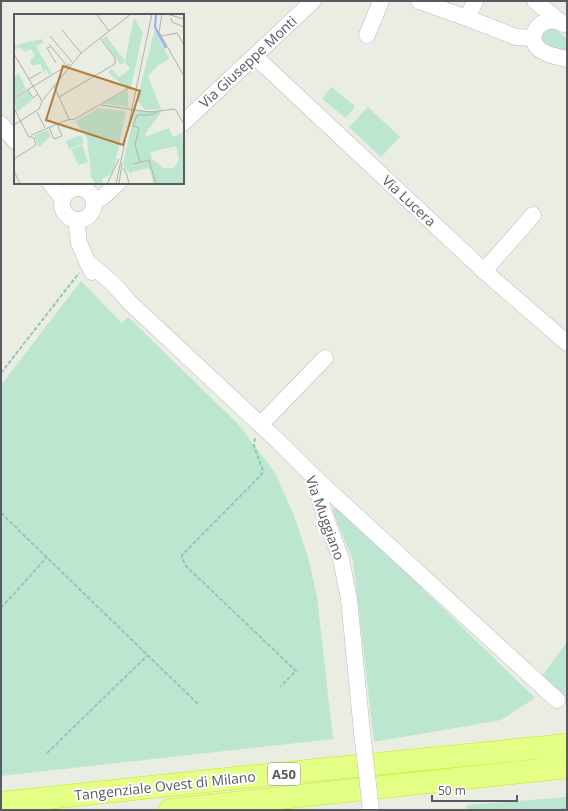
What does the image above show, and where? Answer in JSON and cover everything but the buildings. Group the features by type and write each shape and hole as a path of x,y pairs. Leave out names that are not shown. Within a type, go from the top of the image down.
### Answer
{"highway":[{"name":"Tangenziale Ovest di Milano","path":"1,804 236,778 567,745"},
{"name":"Tangenziale Ovest di Milano","path":"170,810 567,767"}],"street":[{"name":"Via Giuseppe Monti","path":"184,122 313,1"},
{"path":"367,35 381,1"},
{"path":"418,1 516,37 536,32 543,22 554,20 564,25"},
{"path":"467,18 475,1"},
{"path":"528,1 536,15 538,49 545,53 567,59"},
{"path":"535,1 564,25"},
{"name":"Via Lucera","path":"254,57 484,271 567,343"},
{"path":"1,124 14,140"},
{"path":"51,184 63,199"},
{"path":"94,202 104,196 117,184"},
{"path":"76,188 86,190 90,193 94,202 94,208 90,215 83,219 76,220 69,217 65,213 62,205 66,194 70,190 76,188"},
{"path":"484,271 533,215"},
{"name":"Via Muggiano","path":"76,220 79,243 95,278 114,295 129,302 261,424 312,475 341,559 349,599 371,810"},
{"path":"261,424 325,358"},
{"path":"312,475 556,700"}],"path":[{"path":"1,374 87,262"},
{"path":"261,424 257,428 254,446 262,471 261,475 182,555 182,558 186,566 296,671 280,687"},
{"path":"1,513 198,704"},
{"path":"1,608 47,557"},
{"path":"47,753 148,655"},
{"path":"561,810 567,807"}],"green space":[{"path":"554,27 567,39 567,52 546,45 541,40 544,30"},
{"path":"331,87 355,106 346,118 322,99"},
{"path":"368,107 400,137 381,157 349,127"},
{"path":"81,281 122,323 128,317 239,425 275,473 293,513 308,557 317,597 333,739 1,776 1,385"},
{"path":"338,506 535,698 501,720 374,742 353,560 332,510"},
{"path":"567,642 567,704 541,677"},
{"path":"567,797 567,810 465,810 468,805"}]}
